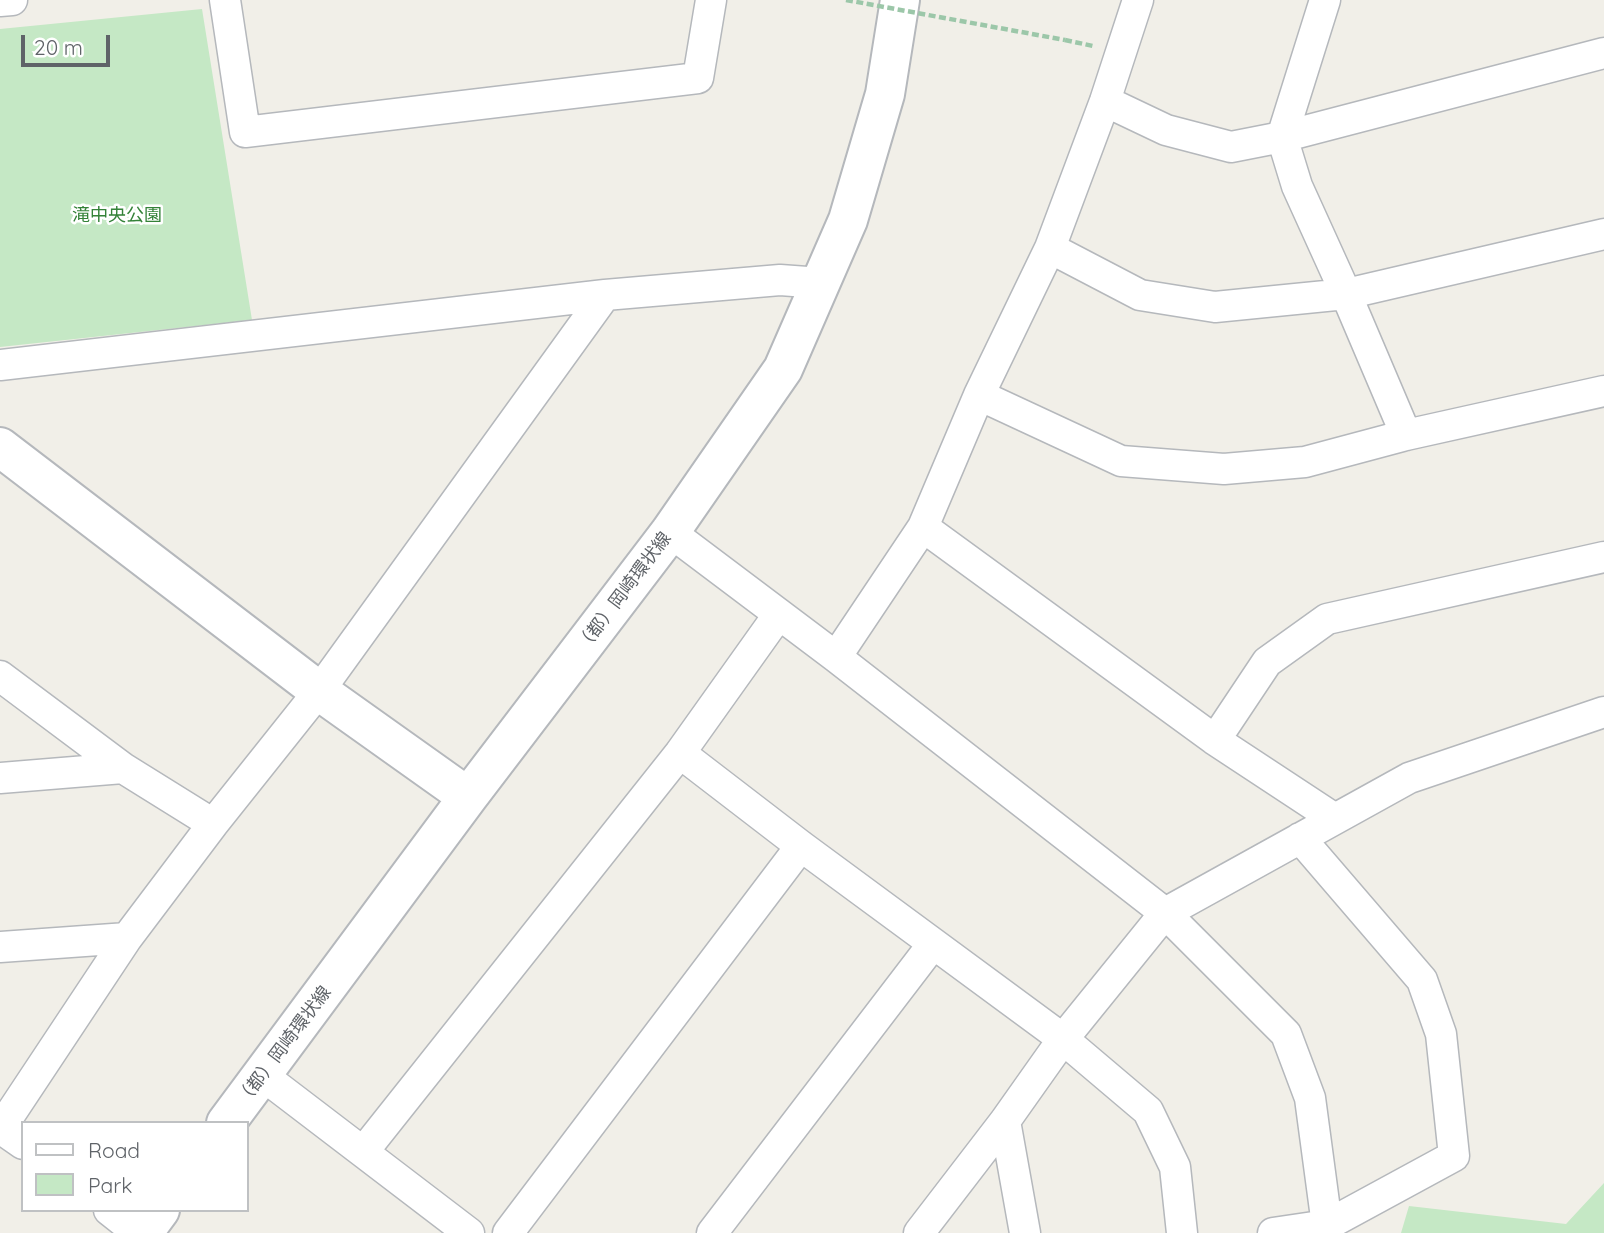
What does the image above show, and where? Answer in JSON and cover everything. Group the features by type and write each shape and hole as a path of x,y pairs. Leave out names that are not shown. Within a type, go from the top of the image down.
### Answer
{"street":[{"path":"0,1 12,0"},
{"path":"225,0 245,132 698,78 711,0"},
{"name":"（都）岡崎環状線","path":"228,1121 468,797 670,532 783,369 848,220 886,94 900,0"},
{"path":"836,657 922,527 979,395 1049,248 1105,101 1138,0"},
{"path":"1325,0 1282,137 1297,186 1406,435"},
{"path":"1105,101 1166,130 1231,146 1282,137 1604,53"},
{"path":"1049,248 1140,295 1215,307 1346,294 1604,234"},
{"path":"0,365 605,295 780,280 821,283"},
{"path":"8,1133 127,938 212,824 318,691 605,295"},
{"path":"979,395 1121,461 1224,470 1305,462 1406,435 1604,391"},
{"path":"0,447 318,691 468,797"},
{"path":"922,527 1215,740 1335,819"},
{"path":"670,532 836,657 1165,913 1286,1034 1310,1098 1327,1225"},
{"path":"1215,740 1267,662 1327,619 1604,557"},
{"path":"363,1152 680,753 779,614"},
{"path":"0,676 123,768 212,824"},
{"path":"919,1233 1006,1121 1063,1039 1165,913 1409,778 1604,712"},
{"path":"680,753 801,846 1063,1039 1147,1111 1175,1167 1182,1233"},
{"path":"0,778 123,768"},
{"path":"1273,1233 1327,1225 1454,1156 1441,1034 1422,980 1300,838"},
{"path":"508,1233 801,846"},
{"path":"0,947 127,938"},
{"path":"712,1233 933,944"},
{"path":"262,1075 470,1233"},
{"path":"1006,1121 1025,1233"},
{"path":"112,1212 140,1233 158,1212"}],"path":[{"path":"846,0 1065,40"}],"green space":[{"name":"滝中央公園","path":"202,9 252,320 0,347 0,29"},
{"path":"1604,1183 1604,1233 1401,1233 1409,1206 1566,1224"}]}
